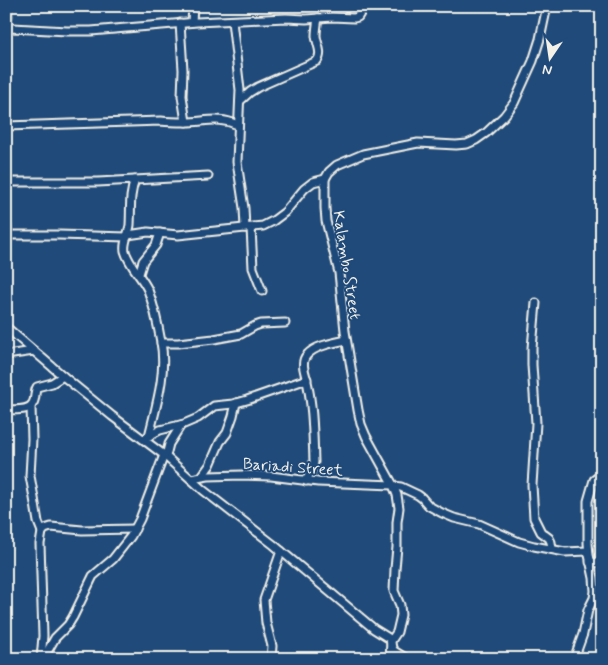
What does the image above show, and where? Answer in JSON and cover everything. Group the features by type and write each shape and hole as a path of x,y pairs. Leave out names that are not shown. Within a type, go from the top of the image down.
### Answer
{"street":[{"path":"7,6 6,28 67,31 91,31 224,20 354,18 358,17 362,6"},
{"path":"192,22 193,6"},
{"path":"6,219 7,235 30,236 128,236 148,232 178,234 263,226 285,212 304,189 313,182 326,179 329,172 337,165 364,154 418,143 461,145 476,140 486,133 504,116 518,96 533,61 547,6"},
{"path":"240,101 250,92 317,61 320,57 316,36 318,18"},
{"path":"232,21 240,101 237,162 253,268 262,291"},
{"path":"180,23 183,70 182,96 186,122"},
{"path":"6,126 223,120 238,125"},
{"path":"6,182 78,182 208,176"},
{"name":"Kalambo Street","path":"326,179 326,220 339,273 346,340 362,424 366,436 394,486 399,508 394,590 400,605 400,615 397,632 391,641 390,659"},
{"path":"135,180 131,194 130,223 125,251 148,291 161,343 162,359 161,378 146,438"},
{"path":"139,274 143,261 156,245 160,233"},
{"path":"536,303 532,348 536,423 532,486 534,518 540,532 549,538 552,549"},
{"path":"161,343 214,339 241,334 261,324 285,323"},
{"path":"6,327 63,376 146,438 191,480 281,550 376,631 385,635 391,641 394,651 407,659"},
{"path":"306,481 314,462 310,398 304,368 306,356 320,347 346,340"},
{"path":"6,355 34,351"},
{"path":"42,659 40,544 42,532 38,522 30,476 32,445 31,407 34,403 37,387 52,383 63,376"},
{"path":"146,438 160,430 181,425 198,418 214,406 236,403 307,379"},
{"path":"202,476 210,465 220,442 229,428 234,416 236,403"},
{"path":"6,410 31,407"},
{"path":"42,659 55,638 68,626 73,618 93,576 122,549 135,529 169,444 181,425"},
{"path":"574,659 583,634 588,610 594,598 594,578 588,551 588,502 594,480 602,474"},
{"name":"Bariadi Street","path":"191,480 202,476 258,475 306,481 400,487 418,495 429,506 449,516 479,524 520,542 565,552 588,551"},
{"path":"42,532 51,527 82,530 135,529"},
{"path":"271,659 272,646 266,623 264,600 281,550"},
{"path":"590,562 602,563"}]}
